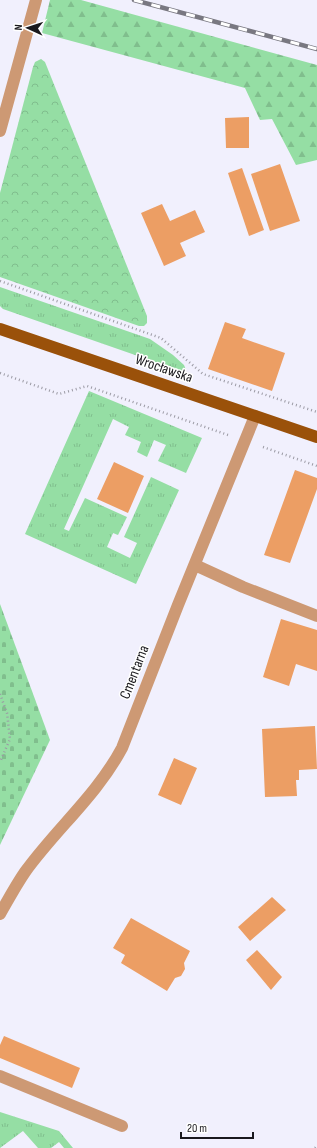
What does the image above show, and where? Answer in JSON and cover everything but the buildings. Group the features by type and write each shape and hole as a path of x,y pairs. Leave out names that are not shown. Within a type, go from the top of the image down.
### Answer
{"main road":[{"name":"Wrocławska","path":"0,329 317,437"}],"street":[{"path":"0,131 36,0"},
{"name":"Cmentarna","path":"0,914 26,871 96,789 122,748 255,416"},
{"path":"195,565 243,587 317,616"},
{"path":"0,1076 122,1126"}],"path":[{"path":"0,281 161,338 203,374 317,412"},
{"path":"0,373 59,394 87,386 317,466"},
{"path":"0,694 7,713 10,739 0,762"}],"green space":[{"path":"50,0 81,0 317,65 317,160 296,165 272,119 260,120 245,88 42,33"},
{"path":"41,59 45,62 147,316 147,323 144,326 139,326 0,277 0,193 33,67 35,62"},
{"path":"0,287 150,339 173,355 184,365 186,370 181,371 3,309 0,306"},
{"path":"89,391 202,438 186,473 158,461 166,445 154,440 147,457 137,452 141,442 125,435 129,427 113,419 64,529 69,531 85,498 127,517 118,535 113,533 107,547 130,558 137,543 124,537 151,477 179,490 136,584 25,534"},
{"path":"0,604 50,740 0,845"},
{"path":"0,1112 59,1131 73,1148 64,1148 59,1142 51,1148 38,1148 23,1131 0,1148"}],"railway":[{"path":"134,0 317,49"}]}
